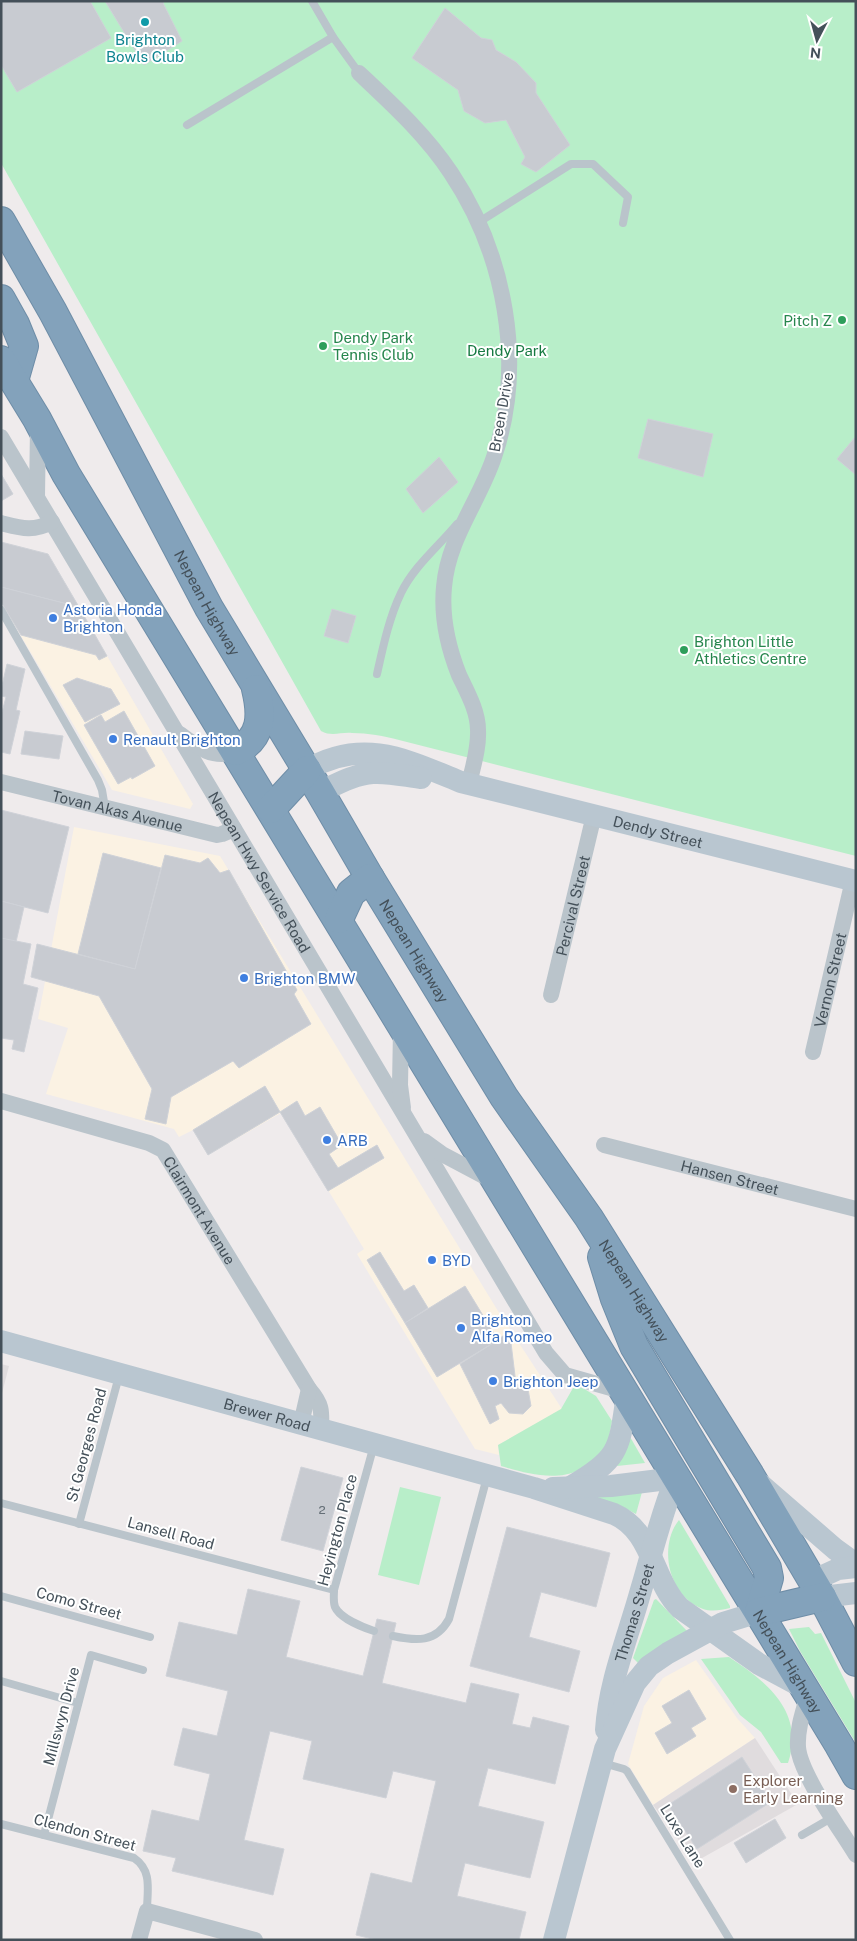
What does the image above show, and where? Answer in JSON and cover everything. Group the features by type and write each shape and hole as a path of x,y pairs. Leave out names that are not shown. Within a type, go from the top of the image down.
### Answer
{"highway":[{"name":"Nepean Highway","path":"1,221 53,312 209,608 314,781 370,878 504,1097 593,1225 749,1473 817,1589 856,1662"},
{"path":"1,299 15,324 24,346 8,371"},
{"name":"Nepean Highway","path":"8,371 37,419 66,474 339,919 464,1130 500,1185 856,1775"},
{"path":"236,752 250,742 258,726 260,705 254,682"},
{"path":"272,809 314,781"},
{"path":"339,919 351,892 370,878"},
{"path":"593,1225 611,1289 640,1357 768,1570 768,1582 759,1612"},
{"path":"626,1394 653,1378"},
{"path":"676,1478 712,1474 749,1473"},
{"path":"759,1612 817,1589"}],"street":[{"name":"Breen Drive","path":"359,73 402,112 451,172 474,210 488,242 506,313 509,378 494,456 453,544 444,586 443,608 449,646 472,704 478,730 477,749 465,783"},
{"path":"37,419 37,499"},
{"name":"Nepean Hwy Service Road","path":"1,436 538,1340 557,1367 567,1376 626,1394"},
{"path":"1,522 29,528 38,528 52,522"},
{"name":"Nepean Hwy Service Road","path":"175,731 207,752 225,755 236,752"},
{"name":"Dendy Street","path":"314,781 337,756 356,753 374,754 411,762 465,783 854,881"},
{"name":"Tovan Akas Avenue","path":"1,782 217,834 234,829"},
{"name":"Percival Street","path":"550,995 594,815"},
{"name":"Vernon Street","path":"812,1052 854,881"},
{"name":"Nepean Hwy Service Road","path":"401,1022 400,1085 405,1117"},
{"name":"Clairmont Avenue","path":"1,1101 149,1142 163,1150 309,1389 311,1427"},
{"name":"Nepean Hwy Service Road","path":"415,1133 442,1154 500,1185"},
{"name":"Hansen Street","path":"604,1145 856,1209"},
{"name":"Brewer Road","path":"1,1341 534,1488 622,1518 639,1534 669,1596 680,1608 770,1671 806,1691"},
{"path":"569,1488 597,1471 613,1454 620,1437 626,1394"},
{"path":"749,1473 853,1563 838,1569 817,1589"},
{"name":"Brewer Road","path":"534,1488 611,1486 676,1478"},
{"name":"Thomas Street","path":"603,1756 607,1714 614,1682 661,1518 676,1478"},
{"path":"817,1589 856,1593"},
{"name":"Thomas Street","path":"554,1940 603,1756 632,1687 644,1671 662,1656 730,1620 759,1612"},
{"path":"806,1691 799,1730 800,1758 811,1782 856,1855"},
{"path":"139,1940 147,1911 255,1940"}],"lane":[{"path":"312,1 333,37 359,73"},
{"path":"186,124 333,37"},
{"path":"480,222 571,164 593,164 628,197 623,223"},
{"path":"377,674 386,637 401,592 417,568 468,511"},
{"path":"1,610 98,780 105,808"},
{"name":"St Georges Road","path":"79,1524 119,1374"},
{"name":"Heyington Place","path":"374,1444 334,1590 337,1609 361,1627 374,1631"},
{"path":"393,1636 418,1640 438,1633 446,1625 487,1475"},
{"name":"Lansell Road","path":"1,1503 334,1590"},
{"name":"Como Street","path":"1,1596 150,1637"},
{"name":"Millswyn Drive","path":"44,1835 91,1656 143,1670"},
{"path":"1,1682 78,1703"},
{"name":"Luxe Lane","path":"603,1756 627,1771 730,1940"},
{"path":"802,1834 833,1817"},
{"name":"Clendon Street","path":"1,1824 134,1858 144,1866 147,1874 147,1911"}],"shaded area":[{"path":"1,542 48,554 193,804 190,809 112,790 1,602"},
{"path":"74,827 220,856 498,1311 562,1409 498,1445 499,1455 475,1449 357,1254 364,1249 281,1113 208,1155 193,1130 179,1137 174,1129 46,1094 68,1028 38,1019"},
{"path":"1,1364 9,1366 1,1397"},
{"path":"696,1660 737,1718 755,1738 653,1805 628,1764 644,1706 663,1678"},
{"name":"Explorer Early Learning","path":"755,1738 798,1804 695,1862 653,1805"}],"green space":[{"name":"Dendy Park","path":"1,1 856,1 856,856 376,735 332,734 321,731 1,163"},
{"path":"581,1387 596,1396 612,1421 607,1448 583,1468 570,1474 550,1476 529,1474 501,1466 498,1445 561,1409 573,1388"},
{"path":"629,1435 645,1463 617,1466"},
{"path":"400,1487 441,1497 419,1585 378,1575"},
{"path":"642,1492 636,1514 619,1505 596,1500 597,1496"},
{"path":"679,1520 730,1608 713,1611 703,1609 691,1603 674,1582 668,1556 669,1543"},
{"path":"656,1599 687,1631 638,1663 633,1658 654,1600"},
{"path":"809,1627 815,1634 821,1633 856,1703 856,1743 800,1651 789,1629"},
{"path":"729,1657 769,1688 787,1714 791,1728 792,1745 788,1763 781,1763 761,1732 740,1715 701,1659"}],"building":[{"path":"1,1 90,1 111,38 17,92 1,65"},
{"name":"Brighton Bowls Club","path":"105,1 165,1 163,3 182,41 144,65"},
{"path":"445,8 481,38 492,40 496,50 516,62 536,83 536,93 570,145 536,172 521,164 525,157 506,120 485,123 464,111 458,90 412,58"},
{"path":"648,419 713,434 703,477 638,458"},
{"path":"856,436 856,475 837,459"},
{"path":"439,457 458,482 423,513 406,489"},
{"path":"1,474 13,494 1,501"},
{"path":"1,542 48,554 79,607 1,587"},
{"path":"1,587 79,607 107,656 99,660 96,655 21,635 1,602"},
{"path":"332,609 356,616 348,643 324,636"},
{"path":"7,664 25,669 16,710 20,711 10,754 1,752 1,716 6,697 1,696 1,690"},
{"path":"77,678 111,689 120,704 85,722 63,685"},
{"path":"124,711 155,766 132,779 131,777 118,784 84,725 101,715 105,722"},
{"path":"25,731 63,736 59,759 21,754"},
{"path":"1,810 69,827 48,913 1,901"},
{"path":"103,853 161,868 135,969 78,954"},
{"path":"165,855 200,863 208,858 220,873 229,870 297,990 294,994 311,1024 239,1068 233,1061 171,1097 166,1124 145,1119 152,1089 99,996 31,977 37,944 135,969"},
{"path":"1,901 24,907 16,942 1,938"},
{"path":"1,938 31,944 23,984 38,988 24,1052 12,1049 14,1040 1,1038"},
{"path":"265,1086 280,1112 208,1155 193,1130"},
{"path":"297,1101 305,1116 320,1107 342,1145 329,1154 338,1168 377,1145 384,1158 328,1191 280,1112"},
{"path":"380,1252 404,1291 414,1285 428,1308 405,1323 367,1260"},
{"path":"465,1286 498,1340 437,1377 405,1323"},
{"path":"504,1335 511,1343 516,1384 528,1389 531,1406 523,1414 509,1413 501,1403 495,1406 499,1419 490,1424 460,1364"},
{"path":"301,1467 343,1478 323,1551 281,1540"},
{"path":"507,1527 610,1553 596,1607 541,1592 529,1637 580,1651 569,1692 470,1666"},
{"path":"248,1589 300,1601 286,1657 363,1676 377,1619 396,1623 382,1683 466,1703 471,1683 519,1694 512,1724 530,1728 533,1717 569,1726 555,1784 488,1768 478,1806 544,1822 530,1878 465,1863 457,1896 526,1912 519,1940 377,1940 356,1935 371,1873 412,1883 436,1781 393,1771 386,1798 303,1779 312,1741 270,1731 244,1840 284,1849 273,1895 172,1871 176,1858 143,1851 152,1810 199,1821 210,1774 174,1765 183,1728 217,1736 228,1691 166,1676 179,1622 237,1635"},
{"path":"689,1690 706,1719 691,1728 696,1736 667,1754 655,1733 672,1723 662,1706"},
{"path":"742,1757 771,1802 697,1849 668,1805"},
{"path":"775,1819 786,1838 746,1863 734,1843"}],"place":[{"name":"Brighton Bowls Club","path":"145,22"},
{"name":"Pitch Z","path":"842,320"},
{"name":"Dendy Park Tennis Club","path":"323,346"},
{"name":"Astoria Honda Brighton","path":"53,618"},
{"name":"Brighton Little Athletics Centre","path":"684,650"},
{"name":"Renault Brighton","path":"113,739"},
{"name":"Brighton BMW","path":"244,978"},
{"name":"ARB","path":"327,1140"},
{"name":"BYD","path":"432,1260"},
{"name":"Brighton Alfa Romeo","path":"461,1328"},
{"name":"Brighton Jeep","path":"493,1381"},
{"name":"Explorer Early Learning","path":"733,1789"}]}
